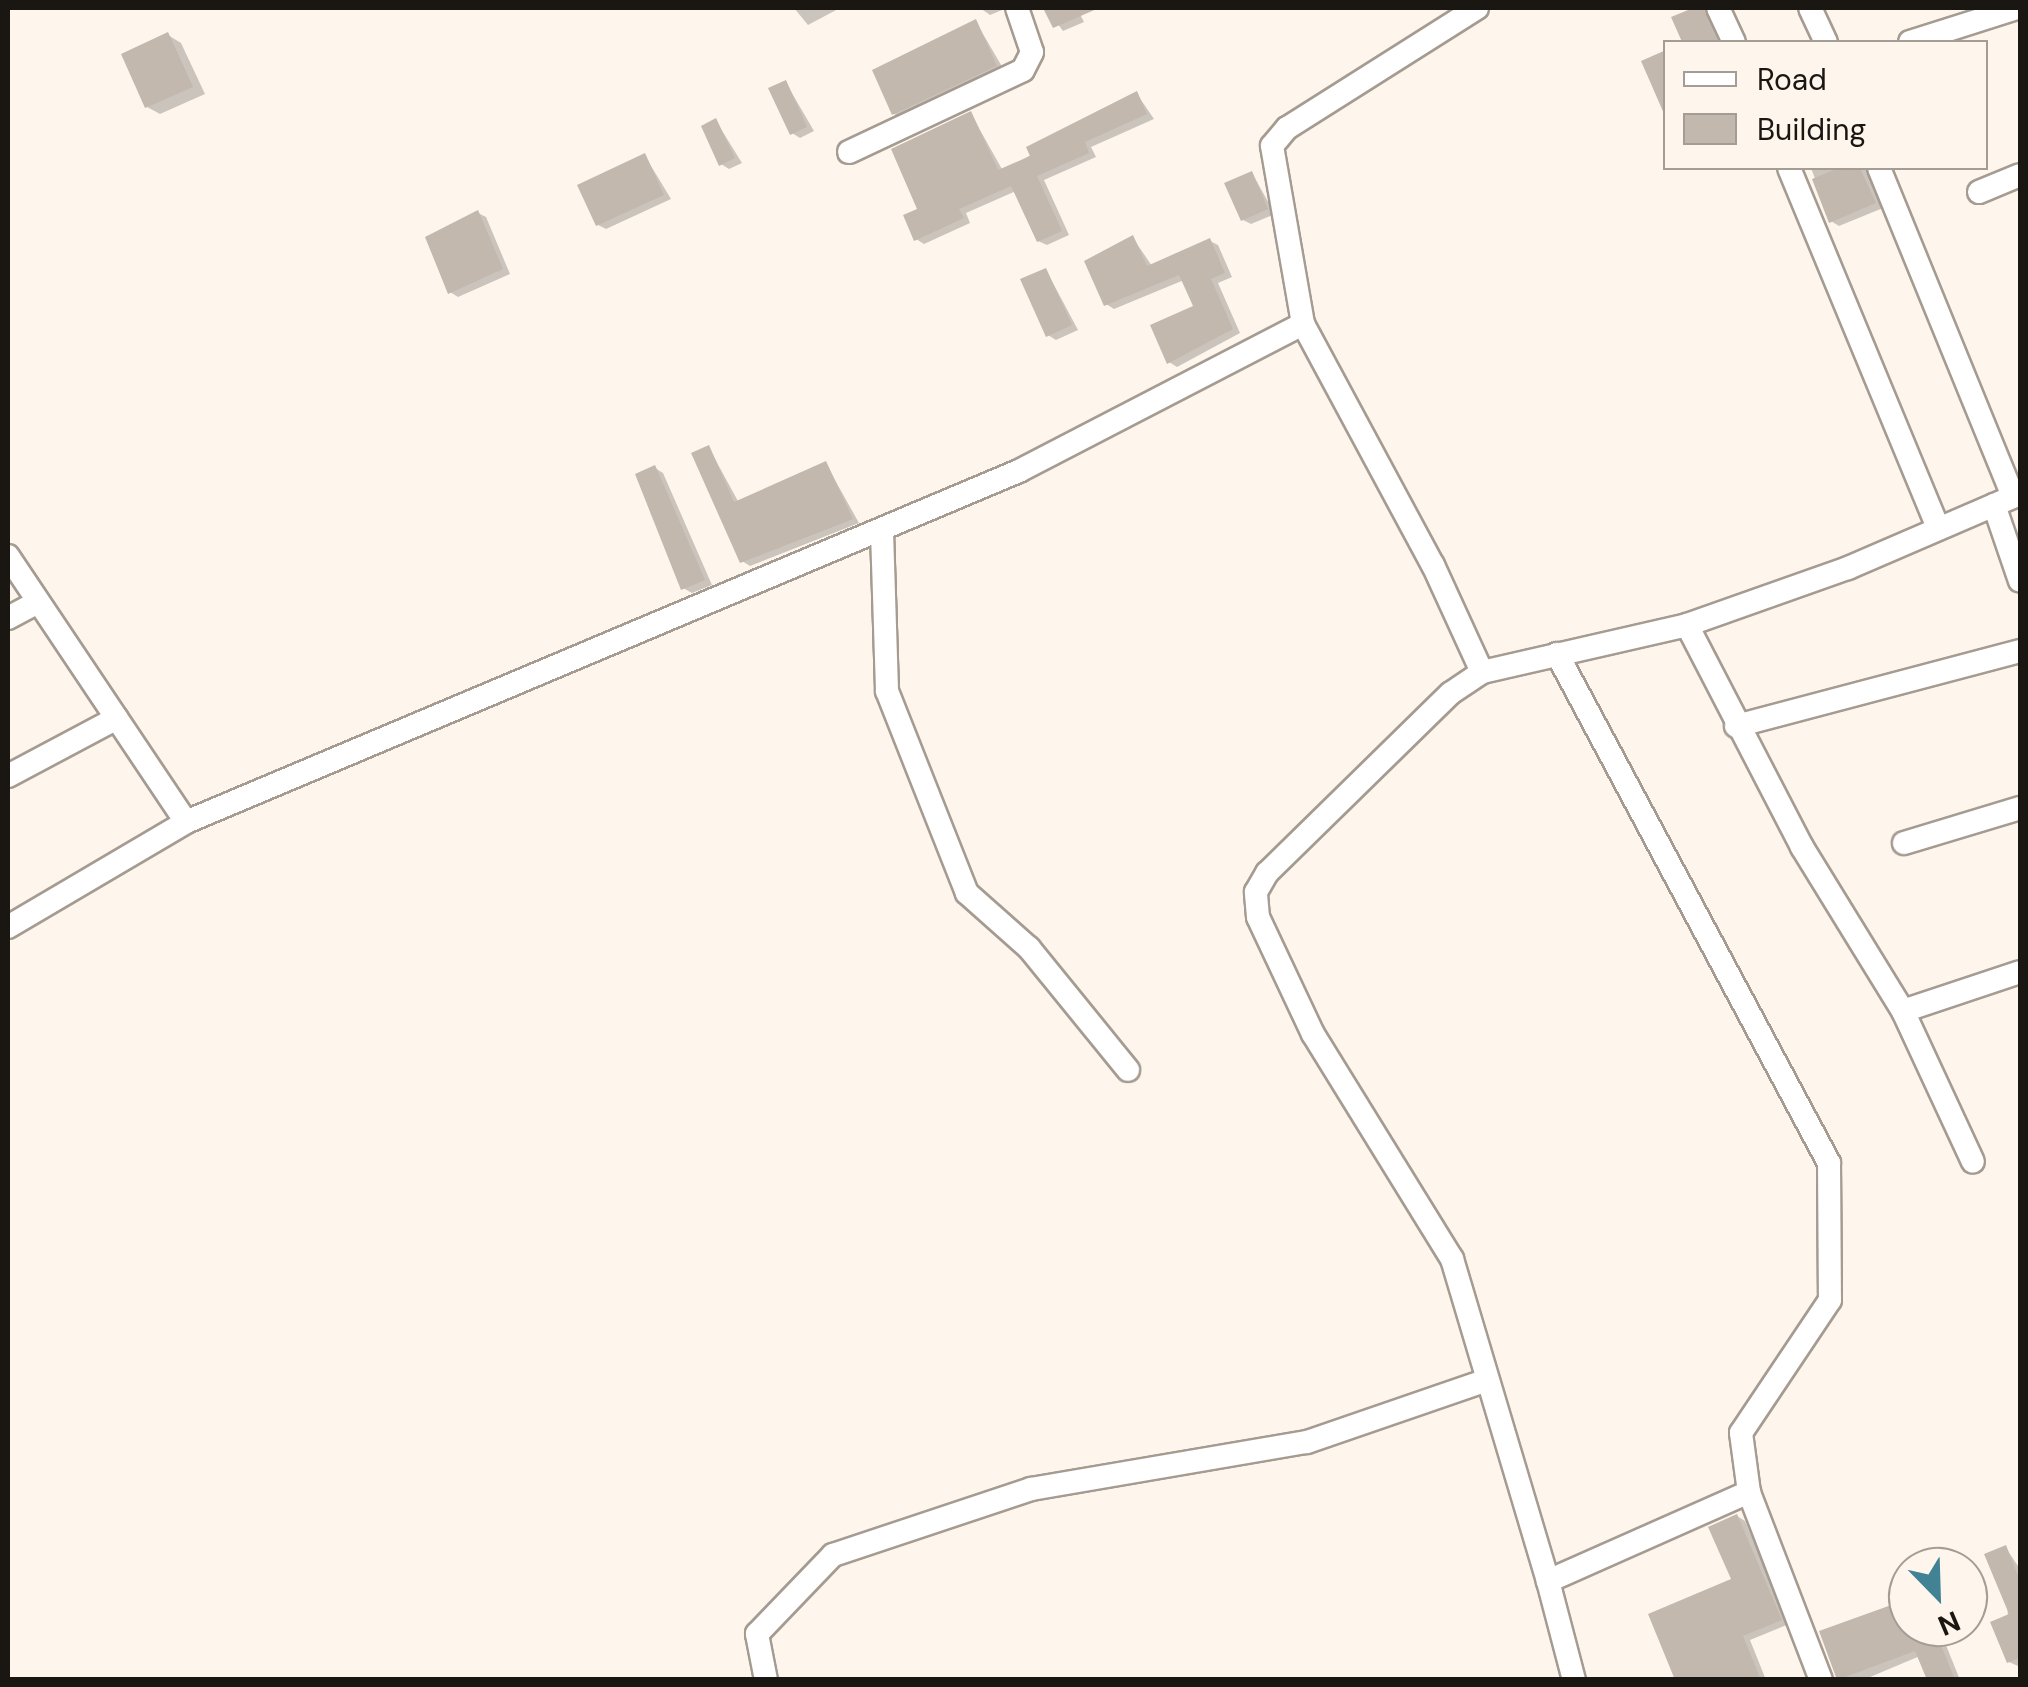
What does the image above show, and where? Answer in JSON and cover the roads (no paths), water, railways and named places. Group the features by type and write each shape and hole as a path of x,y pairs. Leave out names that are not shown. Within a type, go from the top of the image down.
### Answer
{"street":[{"path":"849,152 1023,70 1032,52 1016,8"},
{"path":"1476,8 1286,128 1272,146 1302,324 1433,565 1482,672"},
{"path":"1718,8 1733,40"},
{"path":"1810,8 1825,40"},
{"path":"1916,40 2016,8"},
{"path":"1790,170 1938,528"},
{"path":"1880,170 2009,499 2020,581"},
{"path":"1979,192 2020,175"},
{"path":"8,927 186,822 882,531 1078,443 1302,324"},
{"path":"1574,1680 1548,1580 1440,1232 1313,1034 1258,917 1256,892 1267,873 1451,693 1482,672 1687,625 2009,499"},
{"path":"882,531 887,691 967,893 1030,948 1128,1070"},
{"path":"8,556 186,822"},
{"path":"8,618 38,602"},
{"path":"1687,625 1736,726 1903,1011 1972,1162"},
{"path":"1736,726 2020,652"},
{"path":"1556,654 1829,1164 1830,1300 1741,1433 1749,1492 1821,1680"},
{"path":"8,776 117,718"},
{"path":"1904,843 2020,808"},
{"path":"1903,1011 2020,972"},
{"path":"766,1680 757,1634 833,1555 1031,1489 1306,1442 1487,1380"},
{"path":"1548,1580 1749,1492"}]}
